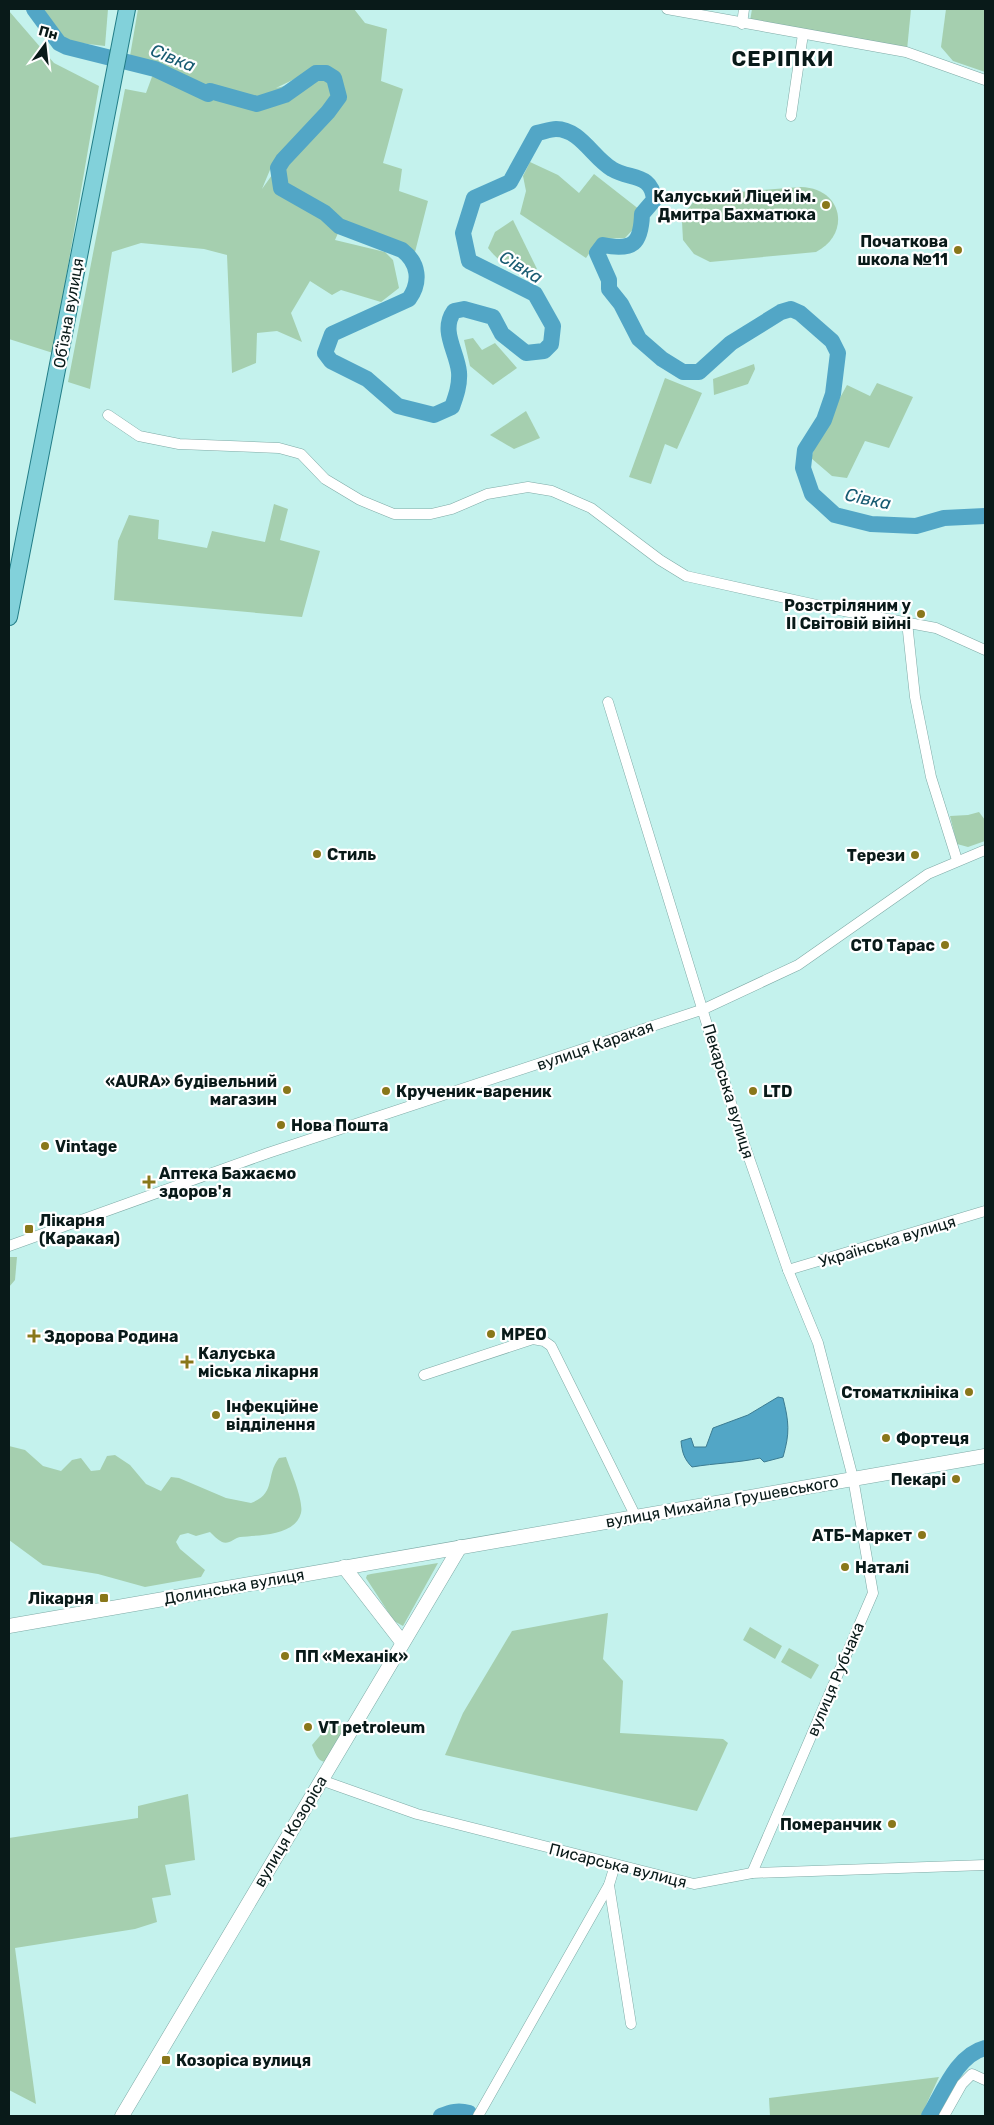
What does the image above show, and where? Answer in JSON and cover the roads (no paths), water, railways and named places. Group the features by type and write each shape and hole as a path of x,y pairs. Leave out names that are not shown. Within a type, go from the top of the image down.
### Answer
{"main road":[{"name":"Обʼїзна вулиця","path":"9,618 127,9"},
{"name":"вулиця Михайла Грушевського","path":"460,1547 985,1456"},
{"name":"Долинська вулиця","path":"9,1626 460,1547"},
{"name":"вулиця Козоріса","path":"122,2116 460,1547"},
{"path":"344,1567 402,1642"}],"street":[{"path":"666,9 906,52 985,80"},
{"path":"742,24 744,9"},
{"path":"791,116 802,34"},
{"path":"108,415 139,436 179,444 279,448 301,454 325,480 360,500 394,514 430,514 452,509 487,494 528,487 552,491 591,508 660,560 686,576 844,611 936,628 985,650"},
{"path":"907,622 915,697 931,777 957,860"},
{"name":"Пекарська вулиця","path":"608,702 704,1009 740,1132 788,1270 818,1343 852,1478"},
{"name":"вулиця Каракая","path":"9,1246 235,1164 704,1009 798,965 928,874 957,860 985,850"},
{"name":"Українська вулиця","path":"788,1270 985,1211"},
{"path":"424,1375 533,1339 544,1341 551,1346 636,1517"},
{"name":"вулиця Рубчака","path":"752,1873 872,1592 852,1478"},
{"name":"Писарська вулиця","path":"321,1780 417,1814 694,1884 752,1873 985,1865"},
{"path":"478,2116 609,1885 615,1865"},
{"path":"609,1885 631,2024"},
{"path":"944,2116 962,2084 972,2074 985,2080"}],"water":[{"path":"778,1397 783,1398 787,1414 788,1434 783,1457 764,1462 760,1458 692,1467 687,1461 681,1441 691,1438 694,1447 706,1447 713,1428 748,1415"}],"waterway":[{"name":"Сівка","path":"34,9 59,43 67,47 155,69 208,94 210,91 257,104 285,95 316,73 326,73 334,78 339,97 328,112 283,160 278,168 281,188 325,213 339,226 402,250 412,261 417,279 409,299 332,334 325,353 331,361 367,379 398,406 434,415 452,407 459,377 458,364 449,334 450,319 454,311 464,309 493,317 502,334 526,353 544,351 551,344 553,326 535,294 469,261 463,233 474,198 510,182 537,133 554,129 565,130 579,139 612,169 645,181 652,191 654,200 642,214 640,232 637,239 628,246 613,247 603,245 597,253 609,280 609,289 621,304 639,339 662,359 683,372 699,372 731,343 781,312 791,309 800,313 832,341 838,353 833,394 824,420 805,450 803,468 812,494 835,515 871,524 916,526 944,518 985,516"},
{"path":"929,2116 945,2086 966,2058 985,2048"},
{"path":"441,2116 455,2112 469,2113"}],"place":[{"name":"Калуський Ліцей ім. Дмитра Бахматюка","path":"826,205"},
{"name":"Початкова школа №11","path":"958,250"},
{"name":"Розстріляним у II Світовій війні","path":"921,614"},
{"name":"Стиль","path":"317,854"},
{"name":"Терези","path":"915,855"},
{"name":"СТО Тарас","path":"945,945"},
{"name":"«AURA» будівельний магазин","path":"287,1090"},
{"name":"Крученик-вареник","path":"386,1091"},
{"name":"LTD","path":"753,1091"},
{"name":"Нова Пошта","path":"281,1125"},
{"name":"Vintage","path":"45,1146"},
{"name":"Аптека Бажаємо здоров'я","path":"149,1182"},
{"name":"Лікарня (Каракая)","path":"29,1229"},
{"name":"МРЕО","path":"491,1334"},
{"name":"Здорова Родина","path":"34,1336"},
{"name":"Калуська міська лікарня","path":"187,1362"},
{"name":"Стоматклініка","path":"969,1392"},
{"name":"Інфекційне відділення","path":"216,1415"},
{"name":"Фортеця","path":"886,1438"},
{"name":"Пекарі","path":"956,1479"},
{"name":"АТБ-Маркет","path":"922,1535"},
{"name":"Наталі","path":"845,1567"},
{"name":"Лікарня","path":"104,1598"},
{"name":"ПП «Механік»","path":"285,1656"},
{"name":"VT petroleum","path":"308,1727"},
{"name":"Померанчик","path":"892,1824"},
{"name":"Козоріса вулиця","path":"166,2060"}],"district":[{"name":"СЕРІПКИ","path":"783,59"}]}
